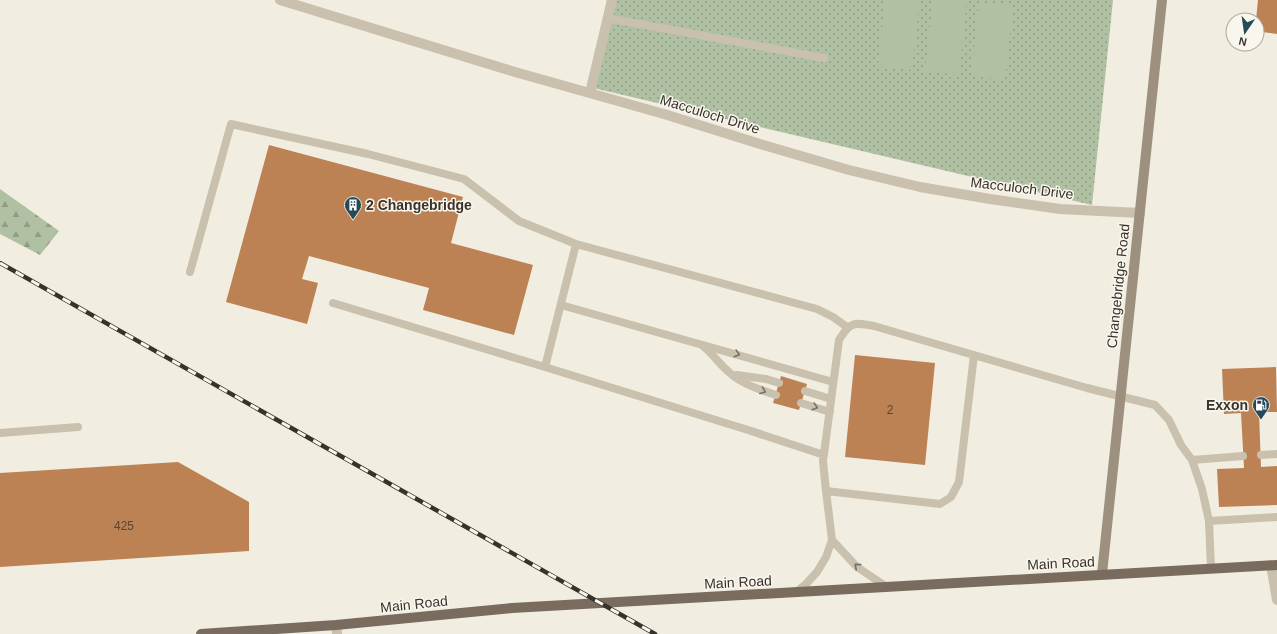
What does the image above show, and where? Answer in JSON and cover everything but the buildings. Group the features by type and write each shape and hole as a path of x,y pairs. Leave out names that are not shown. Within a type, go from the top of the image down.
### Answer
{"main road":[{"name":"Changebridge Road","path":"1102,574 1162,0"},
{"name":"Main Road","path":"201,634 337,630 512,608 1274,565"}],"street":[{"name":"Macculoch Drive","path":"280,0 515,72 664,114 849,170 920,187 990,199 1060,209 1140,213"},
{"path":"590,93 612,0"},
{"path":"1274,565 1277,600"}],"lane":[{"path":"607,18 824,58"},
{"path":"190,272 230,124 368,154 464,179 519,221 576,244 817,309 847,327"},
{"path":"545,367 576,244"},
{"path":"333,304 545,367 824,455"},
{"path":"561,305 833,382"},
{"path":"796,592 817,572 826,557 832,540 826,491 824,455 833,382 839,340 847,327 859,323 874,326 1087,388 1155,405 1169,420 1181,445 1192,460 1202,490 1209,521 1211,568"},
{"path":"699,343 712,354 730,374 761,390 776,395"},
{"path":"826,491 940,504 951,496 959,482 974,355"},
{"path":"730,374 766,379 779,383"},
{"path":"805,391 831,399"},
{"path":"801,403 830,412"},
{"path":"0,433 78,427"},
{"path":"1261,455 1277,454"},
{"path":"1192,460 1243,456"},
{"path":"1209,521 1277,517"},
{"path":"832,540 857,567 887,587"}],"green space":[{"path":"607,0 1113,0 1092,205 589,87"},
{"path":"885,0 920,0 912,70 878,66"},
{"path":"933,0 967,1 959,75 925,71"},
{"path":"979,2 1013,6 1005,80 971,76"},
{"path":"0,189 59,231 40,255 0,234"}],"railway":[{"path":"0,263 655,634"}],"place":[{"name":"2 Changebridge","path":"353,220"},
{"name":"Exxon","path":"1261,420"}]}
